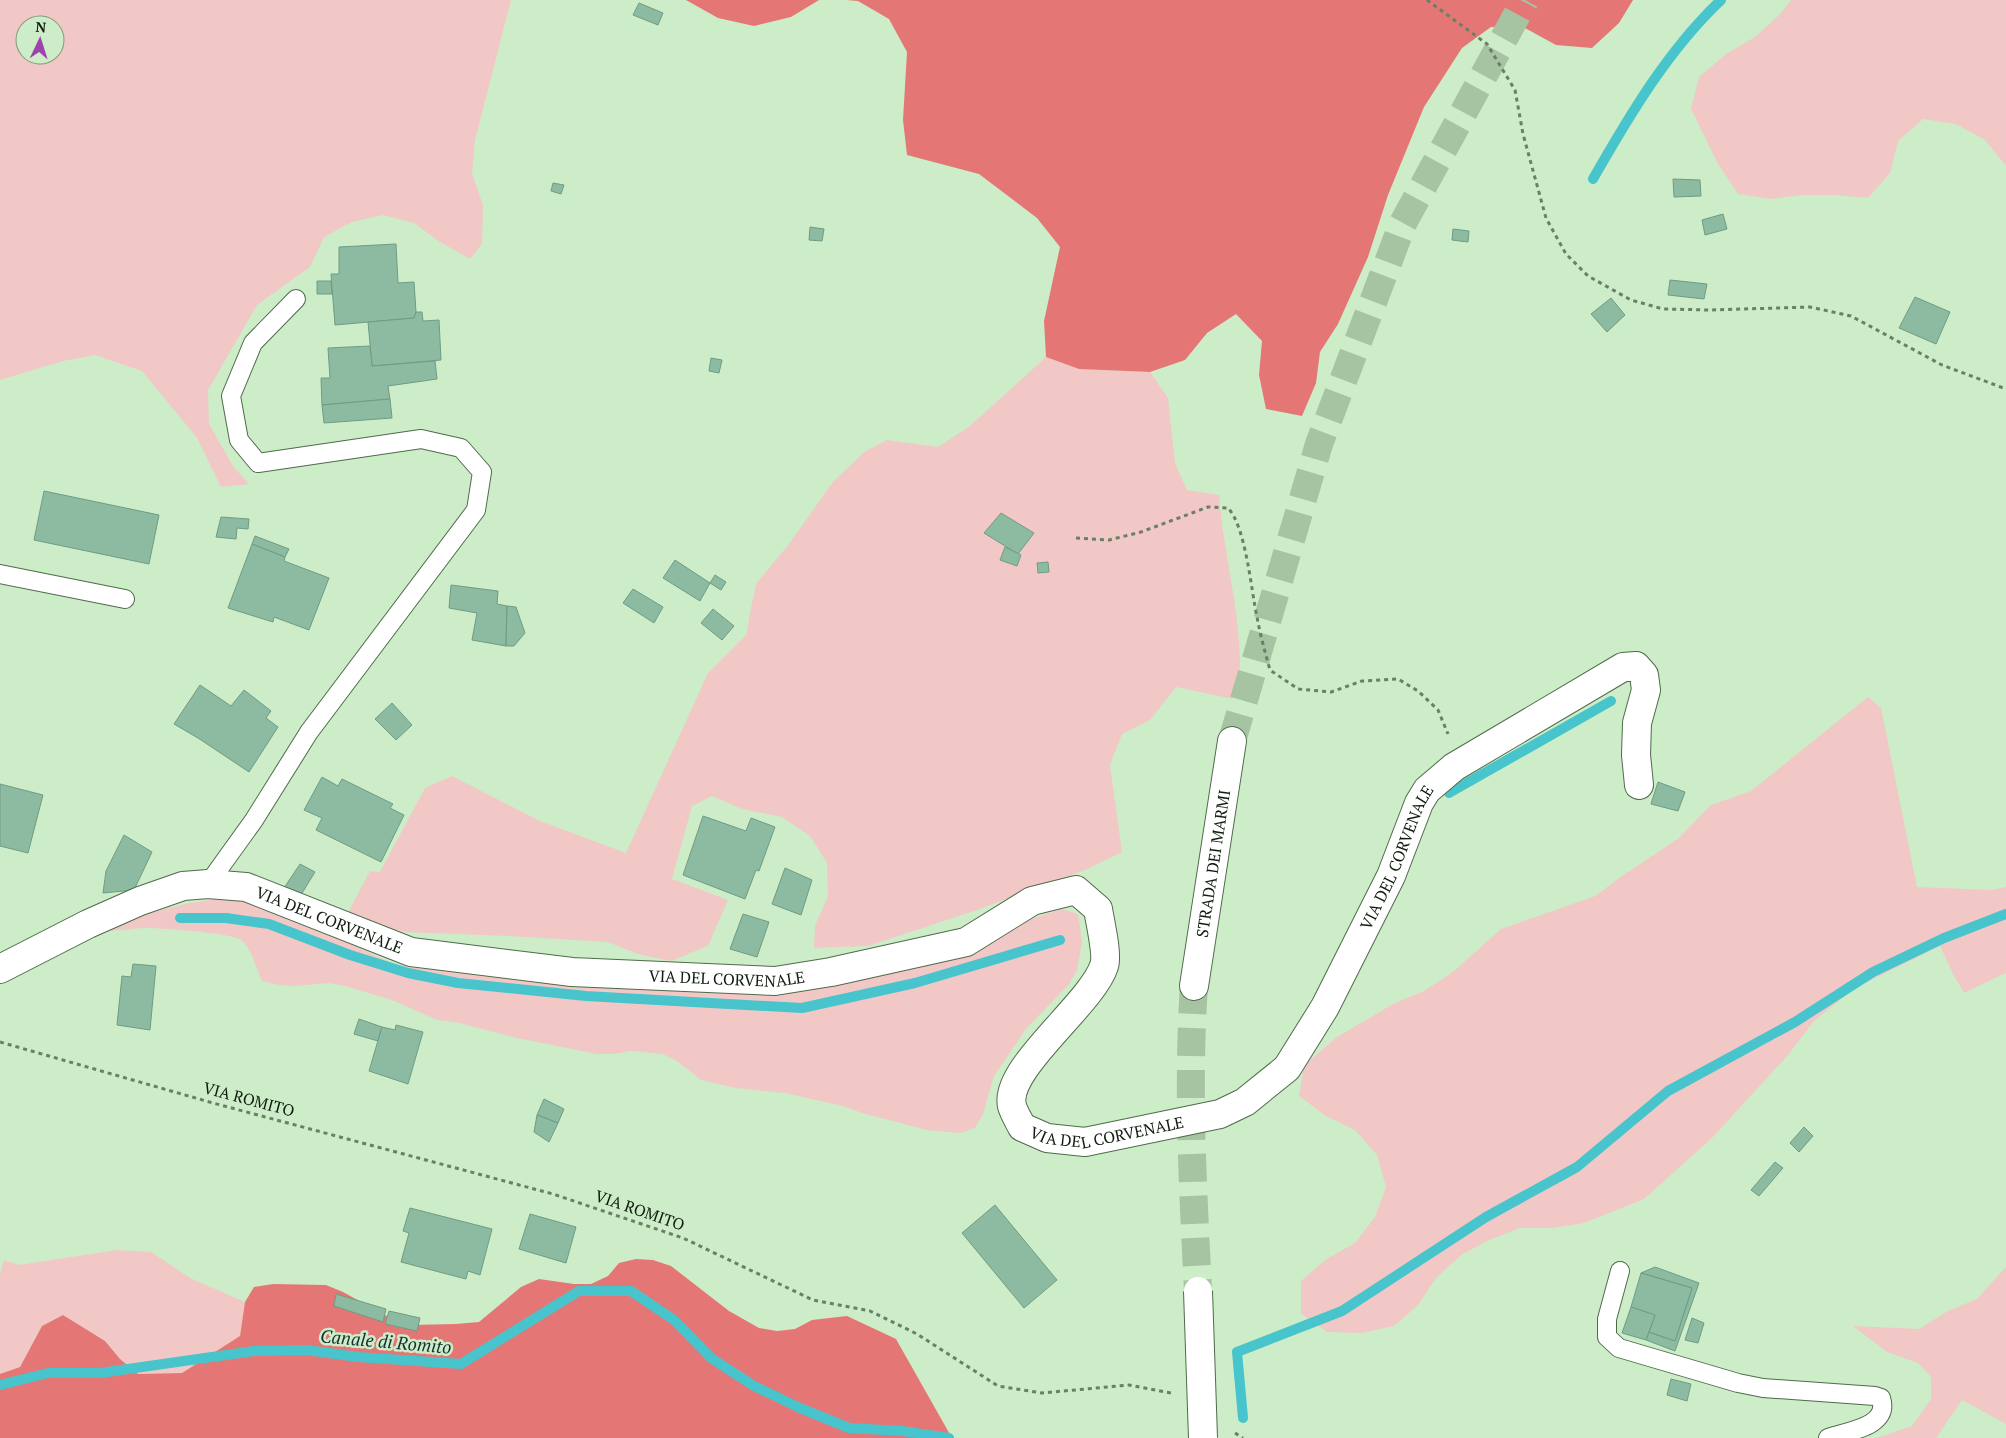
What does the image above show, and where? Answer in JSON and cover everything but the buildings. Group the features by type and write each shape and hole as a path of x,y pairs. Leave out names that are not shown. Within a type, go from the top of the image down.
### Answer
{"street":[{"name":"VIA DEL CORVENALE","path":"0,969 88,924 140,901 183,886 208,884 246,888 411,952 572,972 775,981 831,972 966,942 1032,901 1076,890 1098,910 1104,965 1093,987 1034,1056 1014,1085 1012,1105 1022,1127 1047,1138 1085,1142 1220,1114 1246,1102 1286,1068 1324,1007 1391,876 1419,803 1427,790 1454,767 1623,667 1636,666 1644,675 1646,690 1637,723 1636,755 1639,785"},
{"name":"STRADA DEI MARMI","path":"1194,986 1232,741"},
{"path":"1198,1291 1203,1438"}],"lane":[{"path":"208,884 254,820 309,732 476,510 482,472 461,448 421,439 258,463 238,440 230,396 253,343 296,299"},
{"path":"0,574 124,599"},
{"path":"1620,1271 1607,1319 1607,1337 1619,1348 1763,1388 1881,1398 1884,1407 1880,1418 1870,1424 1828,1438"}],"path":[{"path":"1427,0 1487,44 1515,90 1523,134 1546,218 1566,254 1588,276 1631,300 1663,309 1710,310 1810,307 1850,316 1942,365 2006,389"},
{"path":"1076,538 1109,540 1141,532 1208,507 1228,508 1235,516 1248,566 1257,617 1270,670 1298,690 1331,692 1362,681 1398,679 1418,691 1438,710 1448,736 1454,767"},
{"name":"VIA ROMITO","path":"0,1042 213,1103 553,1194 673,1235 813,1300 870,1310 917,1334 998,1386 1042,1393 1129,1385 1176,1394"},
{"path":"1228,1428 1243,1438"}],"shaded area":[{"path":"0,0 511,0 475,140 472,174 483,205 482,244 470,259 440,242 414,223 383,215 352,222 324,237 310,267 257,305 208,390 209,424 233,466 249,484 221,487 197,438 142,371 95,355 63,361 0,380"},
{"path":"686,0 819,0 791,17 754,26 718,18"},
{"path":"846,0 1633,0 1619,23 1592,48 1556,45 1525,28 1491,27 1462,48 1424,107 1388,195 1368,257 1338,324 1320,352 1316,383 1302,416 1266,409 1259,375 1262,341 1236,314 1207,333 1185,360 1150,372 1079,369 1046,357 1044,321 1060,247 1037,218 979,174 907,155 903,120 907,52 889,19 858,1"},
{"path":"1791,0 2006,0 2006,166 1985,140 1956,124 1923,119 1898,141 1890,173 1868,198 1802,195 1771,199 1738,194 1718,164 1691,109 1699,77 1726,54 1755,37 1779,15"},
{"path":"1046,357 1079,369 1150,372 1168,398 1175,463 1187,490 1219,495 1237,620 1240,667 1238,681 1233,699 1176,687 1150,720 1122,734 1110,765 1122,852 1085,870 977,910 868,946 814,948 815,926 828,896 827,863 810,836 782,817 742,809 712,796 692,806 672,879 728,900 708,946 671,961 638,954 608,942 404,932 346,916 370,871 380,872 425,788 452,776 540,821 626,853 708,673 747,634 756,584 789,544 833,482 864,452 887,440 938,447 970,426"},
{"path":"1868,697 1881,708 1917,887 1991,890 2006,887 2006,973 1964,993 1940,946 1855,988 1814,1021 1788,1055 1711,1139 1644,1199 1584,1223 1553,1228 1520,1228 1489,1240 1461,1255 1436,1278 1418,1305 1394,1326 1361,1333 1327,1332 1301,1314 1301,1281 1325,1260 1355,1243 1375,1217 1386,1187 1377,1155 1355,1130 1326,1116 1299,1096 1304,1065 1337,1037 1393,1004 1424,991 1453,972 1501,929 1595,896 1679,838 1711,805 1751,791"},
{"path":"228,897 260,902 396,965 456,973 733,990 1022,922 1062,909 1078,914 1082,941 1077,970 1069,984 1026,1029 994,1076 983,1114 975,1128 960,1133 927,1130 862,1113 843,1106 785,1093 735,1088 701,1080 677,1061 663,1054 631,1051 597,1054 517,1038 455,1022 437,1020 392,1000 345,986 328,983 295,986 262,981 245,944 235,937 196,931 153,928 107,931 127,919 185,904"},
{"path":"117,1250 151,1252 190,1278 245,1302 240,1336 182,1373 138,1374 120,1359 105,1341 63,1315 42,1326 20,1367 0,1374 0,1273 4,1260 19,1265"},
{"path":"636,1259 653,1260 671,1266 729,1311 759,1328 777,1331 795,1329 812,1320 847,1316 896,1339 952,1438 0,1438 0,1374 20,1367 42,1326 63,1315 105,1341 120,1359 138,1374 182,1373 240,1336 245,1302 254,1287 273,1284 326,1285 343,1292 392,1319 411,1325 456,1324 479,1322 521,1287 539,1279 574,1284 591,1284 608,1276 619,1263"},
{"path":"2006,1267 2006,1424 1962,1400 1936,1438 1877,1438 1912,1426 1931,1399 1931,1377 1918,1363 1887,1352 1853,1326 1919,1329 1948,1311 1977,1299"}],"waterway":[{"path":"1593,179 1635,108 1667,62 1702,19 1721,0"},
{"path":"1449,793 1611,701"},
{"path":"1243,1418 1237,1352 1342,1311 1486,1217 1577,1167 1668,1091 1795,1022 1873,972 1944,938 2006,914"},
{"path":"180,918 226,918 269,924 350,955 408,973 458,983 586,996 802,1008 915,983 1060,940"},
{"name":"Canale di Romito","path":"0,1385 48,1373 100,1373 254,1351 306,1350 358,1357 461,1364 579,1291 631,1291 674,1320 711,1358 754,1386 800,1408 849,1428 902,1431 949,1438"}],"tunnel":[{"path":"1232,741 1319,444 1403,223 1525,0"},
{"path":"1194,986 1191,1100 1198,1291"}]}
